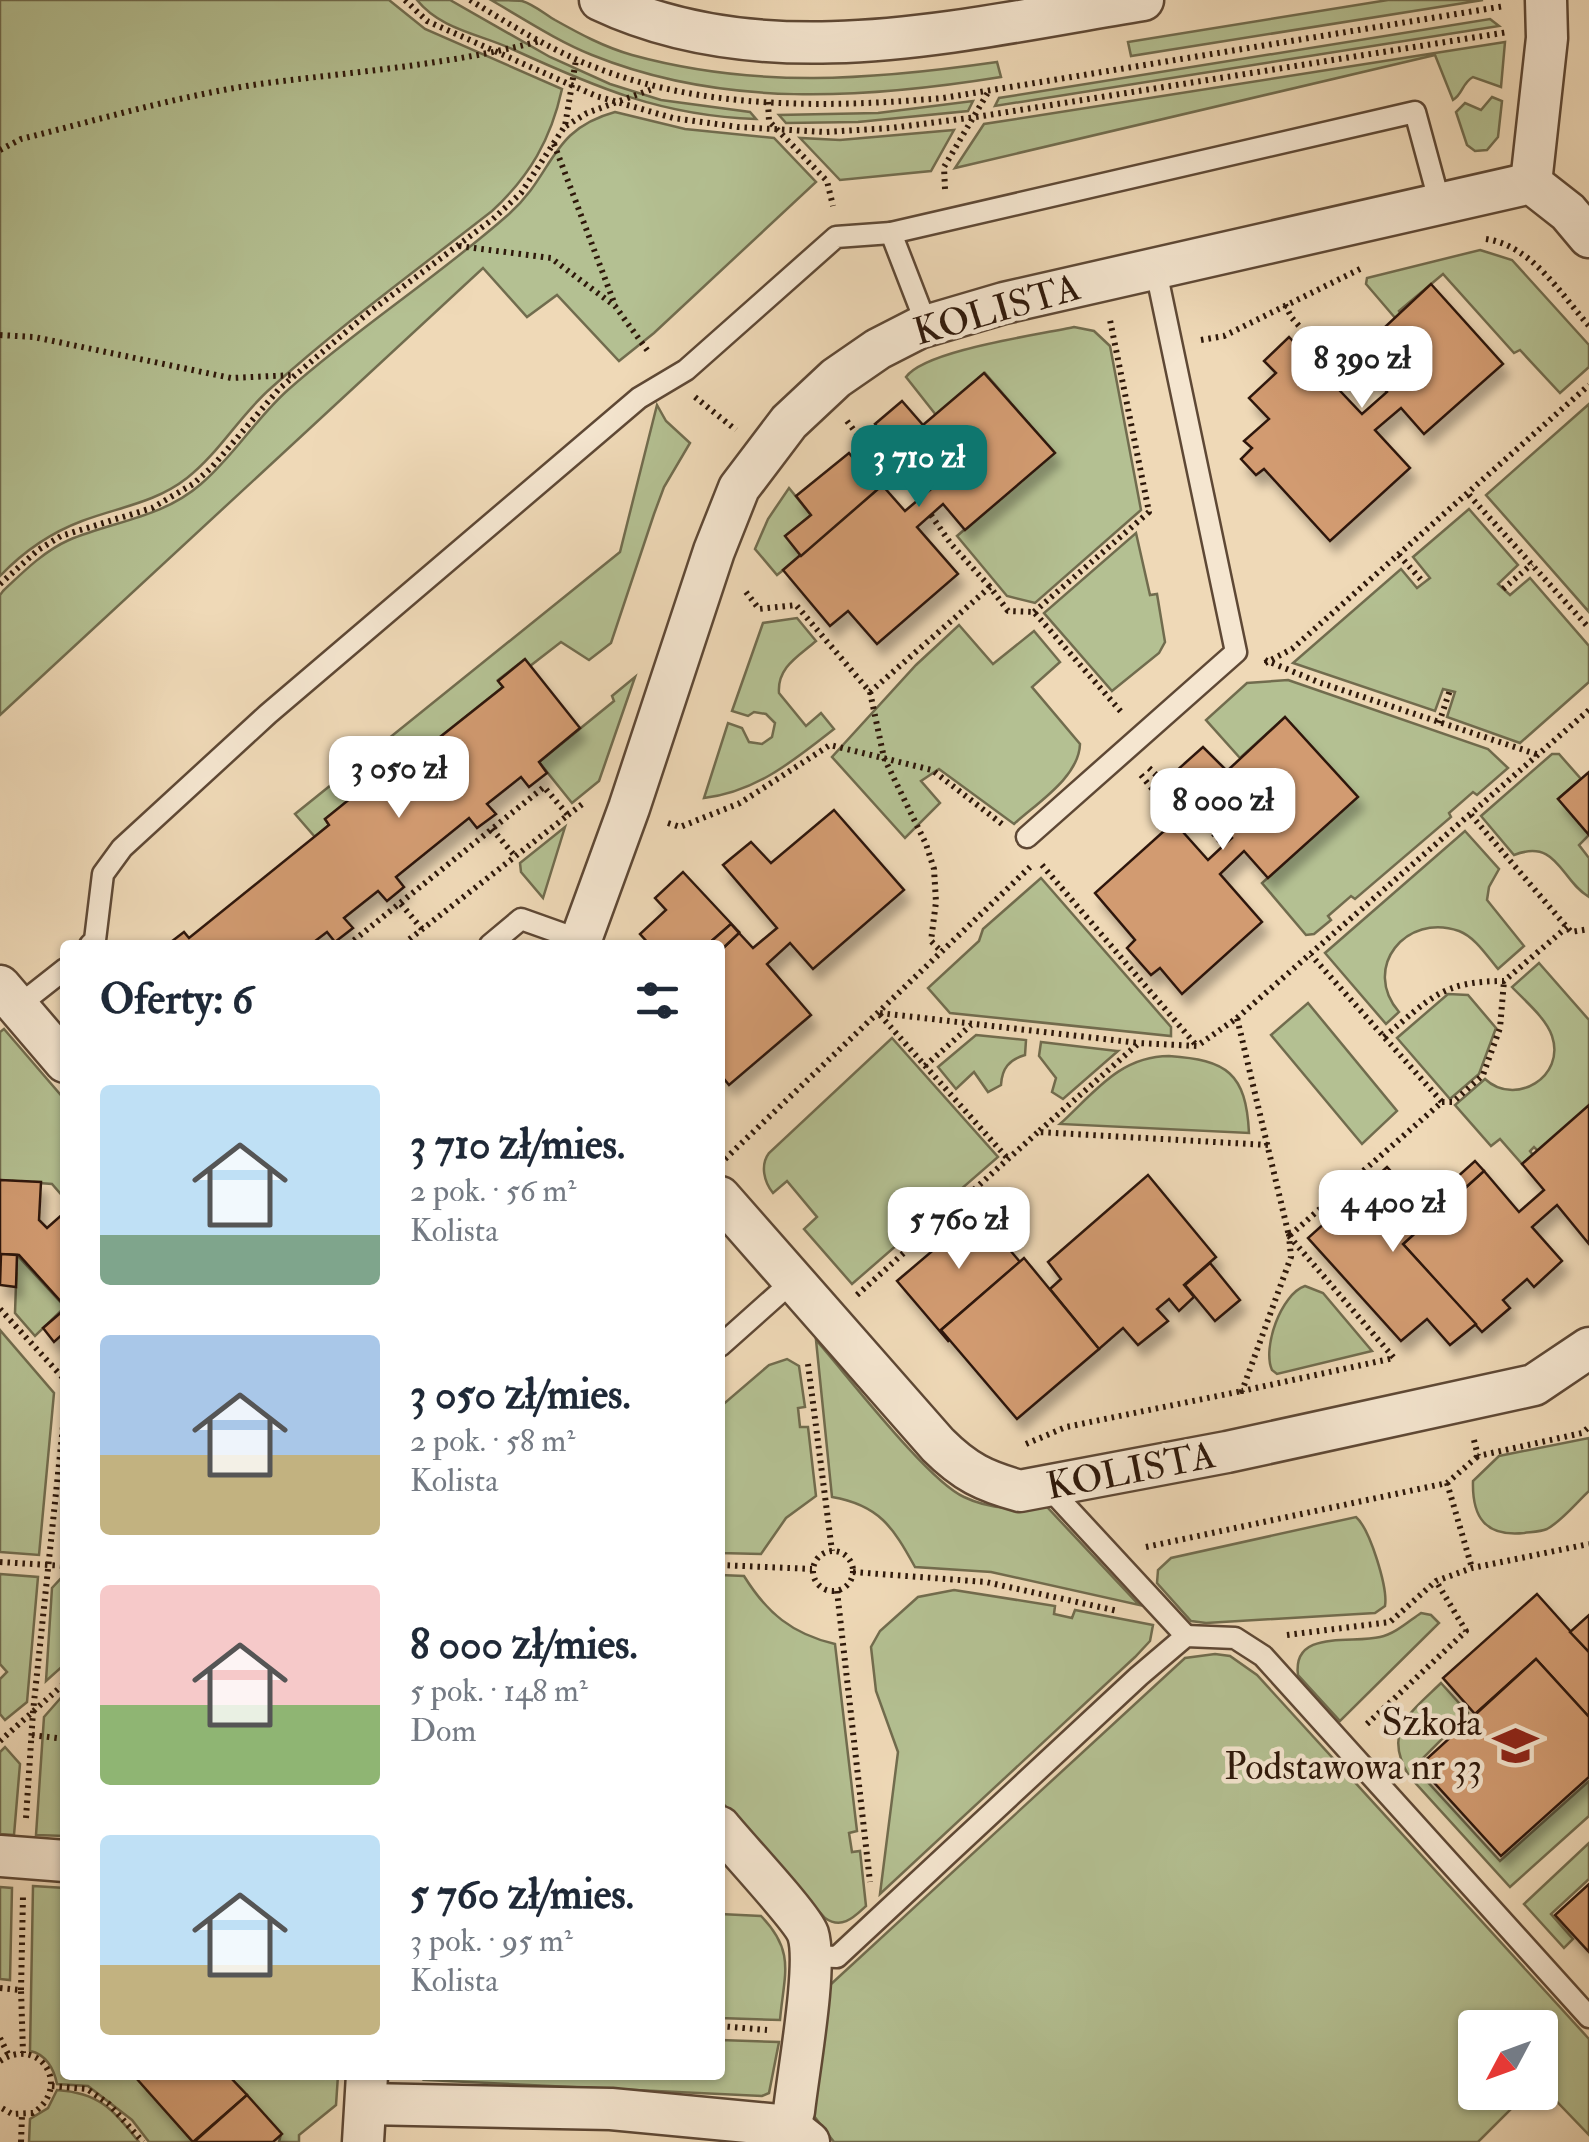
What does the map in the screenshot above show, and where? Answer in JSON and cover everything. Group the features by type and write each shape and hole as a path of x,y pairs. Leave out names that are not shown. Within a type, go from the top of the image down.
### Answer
{"street":[{"path":"600,0 671,27 730,38 825,41 935,33 1143,0"},
{"path":"1535,15 1547,38 1531,183 1568,212 1589,236"},
{"name":"KOLISTA","path":"581,940 739,488 789,422 836,378 878,349 927,326 1004,303 1531,183"},
{"path":"9,996 60,1056"},
{"name":"KOLISTA","path":"725,1203 962,1469 1020,1491 1534,1385 1589,1348"},
{"path":"365,2107 611,2109 799,2134 794,2111 810,1956 808,1932 725,1833"},
{"path":"12,1857 60,1861"}],"lane":[{"path":"95,940 103,874 122,848 268,714 639,398 686,370 836,237 891,233 1415,112 1440,204"},
{"path":"891,233 927,326"},
{"path":"1018,833 1141,735 1236,652 1155,266"},
{"path":"496,940 521,919 573,940"},
{"path":"9,996 60,971"},
{"path":"725,1342 794,1280"},
{"path":"1049,1488 1186,1636"},
{"path":"810,1956 837,1957 1186,1636 1234,1638 1263,1656 1589,2017"}],"path":[{"path":"405,0 426,21 596,96 673,118 779,130 860,131 976,117 1535,15"},
{"path":"0,150 21,139 197,95 267,83 366,74 540,41"},
{"path":"0,584 38,550 61,536 152,508 193,484 212,468 258,410 295,375 520,193 565,126 576,59"},
{"path":"565,126 587,112 656,87"},
{"path":"952,219 944,167 990,89"},
{"path":"768,102 769,121 828,182 836,237"},
{"path":"554,144 615,306 664,372 766,453"},
{"path":"1468,241 1504,242 1523,251 1589,326"},
{"path":"458,246 550,258 615,306"},
{"path":"1174,346 1224,336 1359,269 1378,264"},
{"path":"1034,612 1149,512 1102,280"},
{"path":"1285,305 1328,360"},
{"path":"0,335 34,337 232,378 295,375"},
{"path":"843,416 869,450"},
{"path":"1469,494 1589,628"},
{"path":"931,514 951,544 1008,610 1034,612 1141,735"},
{"path":"1400,555 1424,583"},
{"path":"1503,589 1532,564"},
{"path":"709,566 734,576 758,609 796,604 870,692 884,758 934,869 936,902 931,940 942,952"},
{"path":"870,692 990,587"},
{"path":"1262,644 1266,663 1539,755"},
{"path":"1439,723 1450,690"},
{"path":"1009,1160 878,1013 1197,1046 1237,1018 1589,710"},
{"path":"408,940 597,792 680,828 740,803 830,745 932,770 1018,833"},
{"path":"1145,764 1224,845"},
{"path":"1138,770 1166,806 1193,811"},
{"path":"355,940 544,787 568,815"},
{"path":"1471,815 1571,932 1589,929"},
{"path":"492,829 515,856"},
{"path":"1038,860 1197,1046"},
{"path":"401,904 422,929"},
{"path":"1384,1038 1444,990 1468,981 1504,980 1567,927"},
{"path":"1310,955 1442,1102"},
{"path":"1289,1236 1442,1102 1453,1102 1483,1074 1500,1028 1504,980"},
{"path":"1237,1018 1291,1258 1242,1391"},
{"path":"925,1066 972,1025"},
{"path":"832,1551 806,1340 1140,1042"},
{"path":"1038,1132 1268,1145"},
{"path":"1014,1446 1066,1427 1394,1358 1289,1236"},
{"path":"0,1309 60,1375"},
{"path":"1121,1567 1150,1544 1448,1483 1478,1456 1582,1434 1589,1427"},
{"path":"1473,1438 1478,1456"},
{"path":"23,2053 12,1857 32,1735 60,1451"},
{"path":"1448,1483 1472,1568"},
{"path":"1263,1656 1287,1634 1390,1622 1436,1581 1472,1568 1589,1544"},
{"path":"838,1551 850,1559 853,1572 848,1584 837,1591 819,1586 812,1569 817,1558 838,1551"},
{"path":"0,1562 60,1565"},
{"path":"725,1565 812,1569"},
{"path":"853,1572 986,1582 1150,1618 1161,1609"},
{"path":"1344,1746 1466,1630 1436,1581"},
{"path":"837,1591 872,1902 882,1915"},
{"path":"0,1740 60,1688"},
{"path":"32,1735 60,1738"},
{"path":"0,1988 21,1990"},
{"path":"0,2038 9,2056"},
{"path":"0,2061 23,2053 40,2060 47,2068 52,2086 43,2106 22,2115 0,2106"},
{"path":"52,2086 87,2089 109,2104 143,2142"},
{"path":"21,2142 22,2115"}],"green space":[{"path":"0,0 389,0 425,29 562,89 537,156 505,198 271,388 199,468 162,493 59,531 0,576"},
{"path":"417,0 450,0 550,57 610,84 661,100 750,112 756,119 659,106 601,87 448,24"},
{"path":"491,0 526,2 622,52 724,73 859,77 997,62 1001,77 846,94 743,91 692,84 592,55"},
{"path":"1388,0 1483,0 1131,56 1128,42"},
{"path":"1490,19 1499,26 995,106 999,98"},
{"path":"1505,42 1501,87 1473,77 1453,100 1435,55 955,168 984,124"},
{"path":"1492,97 1502,101 1498,137 1487,150 1475,151 1467,145 1456,112 1465,103 1481,110"},
{"path":"973,101 968,111 858,122 786,123 779,115 878,113"},
{"path":"615,112 685,129 774,138 816,182 619,361 557,295 527,317 483,268 0,715 3,591 34,562 60,545 154,512 201,484 289,389 509,214 577,130"},
{"path":"954,130 931,171 840,180 800,138 840,140"},
{"path":"1480,250 1512,260 1589,345 1589,367 1560,393 1520,350 1514,353 1443,274 1399,311 1396,319 1366,284 1367,278"},
{"path":"1074,327 1094,331 1110,346 1141,510 1035,603 1007,596 957,536 1054,453 985,373 936,415 906,377 917,367 958,351"},
{"path":"1589,404 1589,612 1486,495"},
{"path":"657,405 666,421 690,443 664,487 611,643 589,660 561,642 530,666 524,660 498,680 503,687 362,799 357,794 325,819 329,825 315,837 295,814 620,552"},
{"path":"789,488 811,515 786,536 801,556 777,575 755,549 768,519"},
{"path":"1469,509 1518,565 1498,584 1510,595 1530,578 1589,646 1589,682 1520,743 1447,717 1455,692 1443,689 1435,711 1293,663 1401,569 1417,588 1430,578 1413,557"},
{"path":"1136,533 1150,595 1157,594 1165,642 1159,653 1112,691 1044,613"},
{"path":"797,618 816,641 785,669 779,693 806,726 821,713 834,729 757,782 704,798 728,723 742,728 749,742 762,744 772,737 775,723 766,714 754,712 748,716 732,711 763,623"},
{"path":"959,625 993,664 1034,631 1060,662 1032,687 1080,744 1078,756 1065,778 1014,824 939,769 921,781 940,803 905,838 832,757 916,665"},
{"path":"635,677 599,781 572,803 539,762 614,701 612,696"},
{"path":"1288,680 1488,749 1508,768 1477,795 1473,792 1449,813 1451,817 1355,899 1351,896 1328,916 1331,920 1314,934 1306,935 1262,883 1357,797 1285,717 1240,758 1206,720 1247,683"},
{"path":"1552,754 1559,754 1581,779 1558,799 1589,835 1579,845 1589,858 1589,897 1549,856 1529,851 1514,855 1481,816"},
{"path":"565,827 543,898 521,872 520,863"},
{"path":"1465,831 1499,869 1487,900 1524,946 1498,969 1475,942 1459,931 1422,929 1407,937 1387,962 1388,995 1399,1012 1386,1024 1325,953"},
{"path":"1041,878 1171,1027 1171,1036 950,1013 928,988 979,941 983,929"},
{"path":"1539,963 1589,1020 1589,1106 1538,1151 1534,1147 1530,1151 1533,1155 1522,1164 1500,1139 1491,1146 1455,1105 1485,1079 1497,1087 1523,1089 1545,1075 1552,1064 1554,1051 1549,1029 1512,987"},
{"path":"1448,994 1468,995 1496,1028 1479,1074 1450,1099 1397,1038"},
{"path":"1308,1003 1397,1111 1362,1144 1271,1035"},
{"path":"4,1029 60,1094 60,1193 52,1184 0,1180 0,1032"},
{"path":"976,1035 1026,1040 1025,1055 1011,1062 1001,1085 988,1092 974,1072 956,1089 938,1067"},
{"path":"892,1038 998,1157 852,1284 804,1229 817,1217 787,1181 773,1193 764,1168 769,1153"},
{"path":"1041,1042 1118,1051 1063,1099 1052,1092 1056,1078 1039,1056"},
{"path":"1169,1056 1206,1061 1230,1074 1243,1096 1249,1133 1060,1124 1122,1069 1136,1062"},
{"path":"17,1255 60,1302 60,1312 35,1336 15,1313"},
{"path":"1305,1286 1323,1293 1372,1351 1277,1374 1272,1370 1270,1349 1281,1310"},
{"path":"0,1330 54,1393 39,1555 0,1552"},
{"path":"816,1340 888,1426 949,1487 964,1497 994,1506 1047,1507 1139,1605 991,1572 915,1567 883,1520 862,1506 832,1497"},
{"path":"787,1359 799,1366 805,1407 798,1408 800,1427 808,1427 816,1496 786,1518 761,1554 725,1553 725,1403 769,1365"},
{"path":"1589,1438 1589,1491 1547,1529 1499,1532 1478,1514 1473,1481 1499,1456"},
{"path":"1356,1517 1372,1546 1384,1586 1385,1606 1375,1613 1191,1621 1157,1583 1158,1570 1171,1558"},
{"path":"0,1574 38,1577 27,1702 5,1720 0,1714 0,1679 7,1672 0,1664"},
{"path":"725,1575 744,1576 782,1620 835,1644 857,1831 849,1833 852,1852 860,1851 866,1906 847,1921 837,1923 825,1918 725,1806"},
{"path":"60,1579 60,1668 46,1681 52,1588"},
{"path":"954,1590 1055,1606 1054,1614 1072,1618 1075,1610 1153,1625 1150,1641 880,1894 898,1752 876,1691 871,1647 880,1631 918,1597"},
{"path":"1421,1613 1431,1615 1439,1623 1340,1721 1298,1675 1299,1660 1314,1645 1386,1635"},
{"path":"1230,1656 1257,1675 1589,2039 1589,2135 1558,2103 1558,2010 1458,2010 1458,2110 1510,2110 1478,2142 834,2142 814,2116 821,2006 830,1985 1185,1658"},
{"path":"1441,1683 1468,1713 1414,1767 1500,1861 1589,1781 1589,1816 1510,1887 1409,1776 1401,1760 1398,1747 1403,1724"},
{"path":"60,1699 60,1836 36,1835 44,1717"},
{"path":"5,1747 20,1764 14,1835 0,1834 0,1752"},
{"path":"1589,1843 1589,1879 1551,1914 1573,1939 1564,1948 1524,1904"},
{"path":"33,1886 60,1888 60,2080 139,2080 193,2142 149,2142 132,2120 88,2086 57,2084 48,2063 30,2051"},
{"path":"0,1887 12,1888 10,1980 0,1979"},
{"path":"725,1914 761,1916 779,1941 785,1964 780,2020 725,2018"},
{"path":"725,2040 779,2042 769,2093 762,2096 425,2080 725,2080"},
{"path":"233,2080 338,2080 336,2105 299,2135 299,2142 279,2142 281,2134"},
{"path":"57,2090 95,2099 121,2120 139,2142 29,2142 30,2119 48,2108"}],"building":[{"path":"1431,284 1503,364 1424,434 1401,408 1375,430 1410,468 1330,541 1264,469 1256,475 1241,459 1252,448 1244,441 1269,419 1249,398 1276,373 1264,361 1289,337 1362,414 1387,392 1355,355"},
{"path":"984,373 1055,453 965,530 943,504 917,527 958,574 877,644 848,611 830,626 783,570 882,485 905,511 931,489 875,424 902,401 923,425"},
{"path":"849,453 878,489 801,556 785,536 811,515 796,496"},
{"path":"525,659 580,728 539,762 547,773 529,787 521,777 487,804 496,814 477,828 469,818 396,877 404,887 387,901 378,891 344,918 353,928 338,940 327,932 317,940 174,940 184,932 189,938 329,825 325,819 357,793 362,799 503,687 498,681"},
{"path":"1285,717 1358,797 1268,878 1244,851 1220,874 1262,922 1182,994 1160,968 1151,975 1127,948 1135,940 1095,893 1174,822 1208,860 1232,838 1175,772 1203,747 1227,771"},
{"path":"1589,772 1589,835 1558,799"},
{"path":"834,810 904,890 813,969 790,943 767,964 811,1015 729,1085 725,1080 725,946 739,933 753,948 777,928 723,865 751,842 771,863"},
{"path":"683,872 740,933 731,924 713,940 645,940 640,934 666,910 655,898"},
{"path":"731,924 739,933 725,946 725,940 713,940"},
{"path":"1589,1105 1589,1244 1557,1205 1532,1227 1562,1261 1534,1287 1527,1279 1503,1300 1510,1308 1482,1332 1403,1244 1484,1171 1519,1212 1544,1190 1522,1164"},
{"path":"1475,1161 1484,1171 1403,1244 1476,1324 1450,1345 1427,1319 1401,1341 1308,1238 1387,1167 1424,1207"},
{"path":"1148,1175 1216,1257 1184,1285 1194,1297 1179,1311 1169,1299 1157,1309 1168,1321 1138,1345 1123,1328 1099,1349 1050,1289 1061,1279 1048,1262"},
{"path":"0,1180 41,1182 39,1220 47,1228 60,1216 60,1300 19,1255 0,1254"},
{"path":"978,1212 1020,1262 941,1330 949,1342 897,1281"},
{"path":"1,1254 17,1255 16,1287 0,1285"},
{"path":"1024,1258 1099,1349 1017,1419 941,1330"},
{"path":"1210,1263 1240,1300 1215,1321 1185,1285"},
{"path":"60,1313 60,1337 54,1342 43,1328"},
{"path":"1537,1594 1589,1652 1589,1717 1536,1659 1475,1714 1443,1678"},
{"path":"1589,1615 1589,1652 1570,1632"},
{"path":"1536,1659 1589,1717 1589,1777 1501,1856 1419,1766"},
{"path":"1589,1884 1589,1952 1555,1915"},
{"path":"138,2080 233,2080 247,2095 193,2142"},
{"path":"247,2095 282,2134 273,2142 194,2142"}],"place":[{"name":"Szkoła Podstawowa nr 33","path":"1515,1745"}]}
